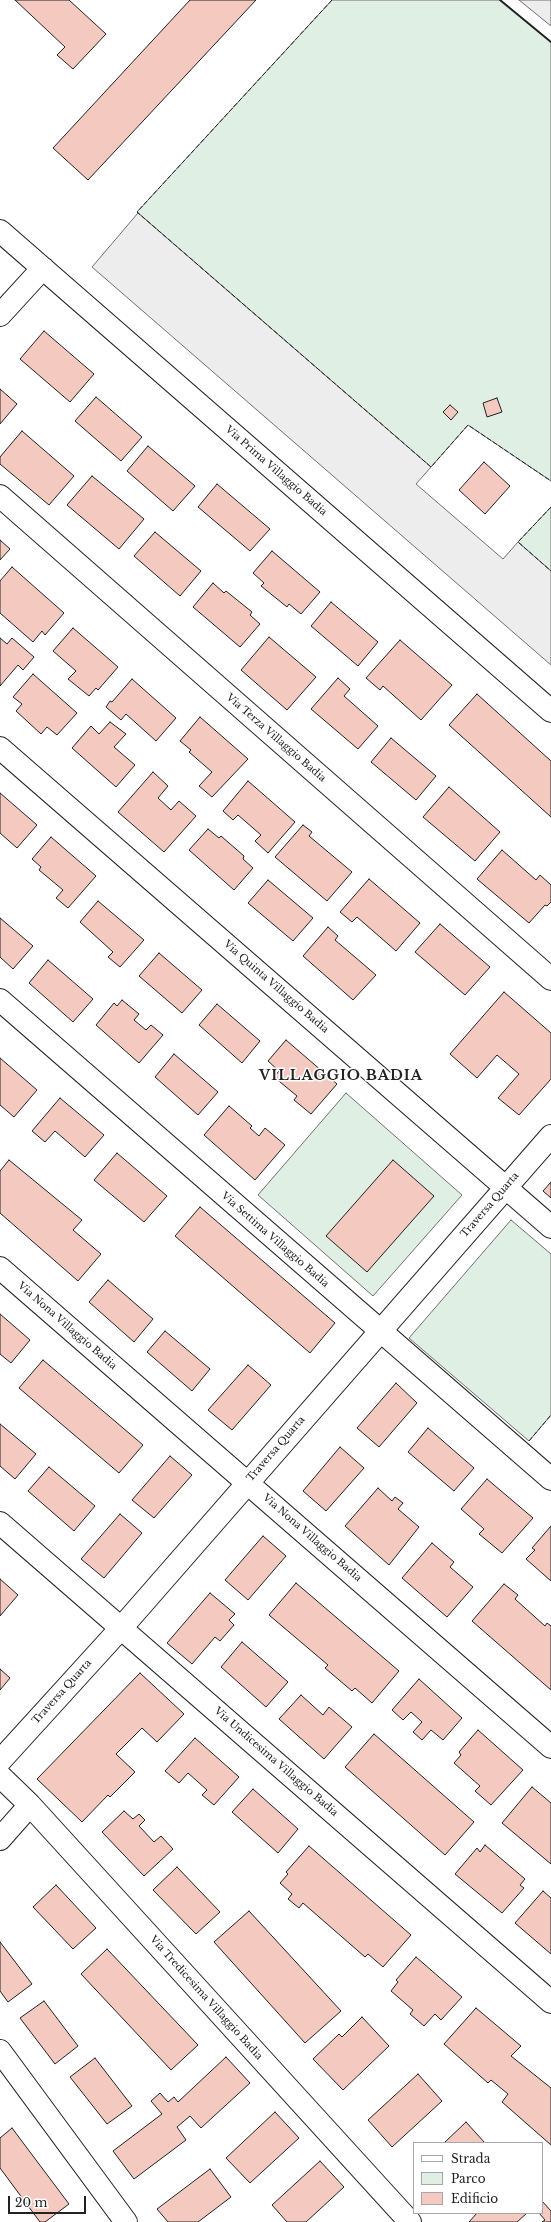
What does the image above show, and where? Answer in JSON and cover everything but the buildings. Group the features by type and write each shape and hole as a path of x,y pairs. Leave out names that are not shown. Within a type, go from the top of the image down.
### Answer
{"street":[{"name":"Via Prima Villaggio Badia","path":"0,231 551,711"},
{"path":"0,316 43,268"},
{"name":"Via Terza Villaggio Badia","path":"0,496 551,979"},
{"name":"Via Quinta Villaggio Badia","path":"0,748 551,1227"},
{"name":"Via Settima Villaggio Badia","path":"0,1000 551,1479"},
{"name":"Traversa Quarta","path":"0,1760 122,1627 551,1136"},
{"name":"Via Nona Villaggio Badia","path":"0,1268 248,1482 551,1747"},
{"name":"Via Undicesima Villaggio Badia","path":"0,1523 122,1627 551,2002"},
{"name":"Via Tredicesima Villaggio Badia","path":"0,1776 30,1805 410,2222"},
{"path":"0,1839 30,1805"},
{"path":"0,2051 126,2222"}],"green space":[{"path":"332,0 500,0 551,42 551,481 468,425 431,467 137,212"},
{"path":"551,507 551,571 518,542"},
{"path":"346,1093 462,1195 373,1296 258,1195"},
{"path":"511,1220 551,1254 551,1415 529,1441 409,1338"}],"shaded area":[{"path":"519,0 551,0 551,26"},
{"path":"138,213 431,467 416,484 503,559 518,542 551,571 551,665 92,267"}],"fence":[{"path":"332,0 137,212 431,467 468,425 551,481"},
{"path":"551,507 518,542 551,571"},
{"path":"529,1441 551,1415"}],"wall":[{"path":"500,0 551,42"}],"district":[{"name":"VILLAGGIO BADIA","path":"341,1076"}]}
